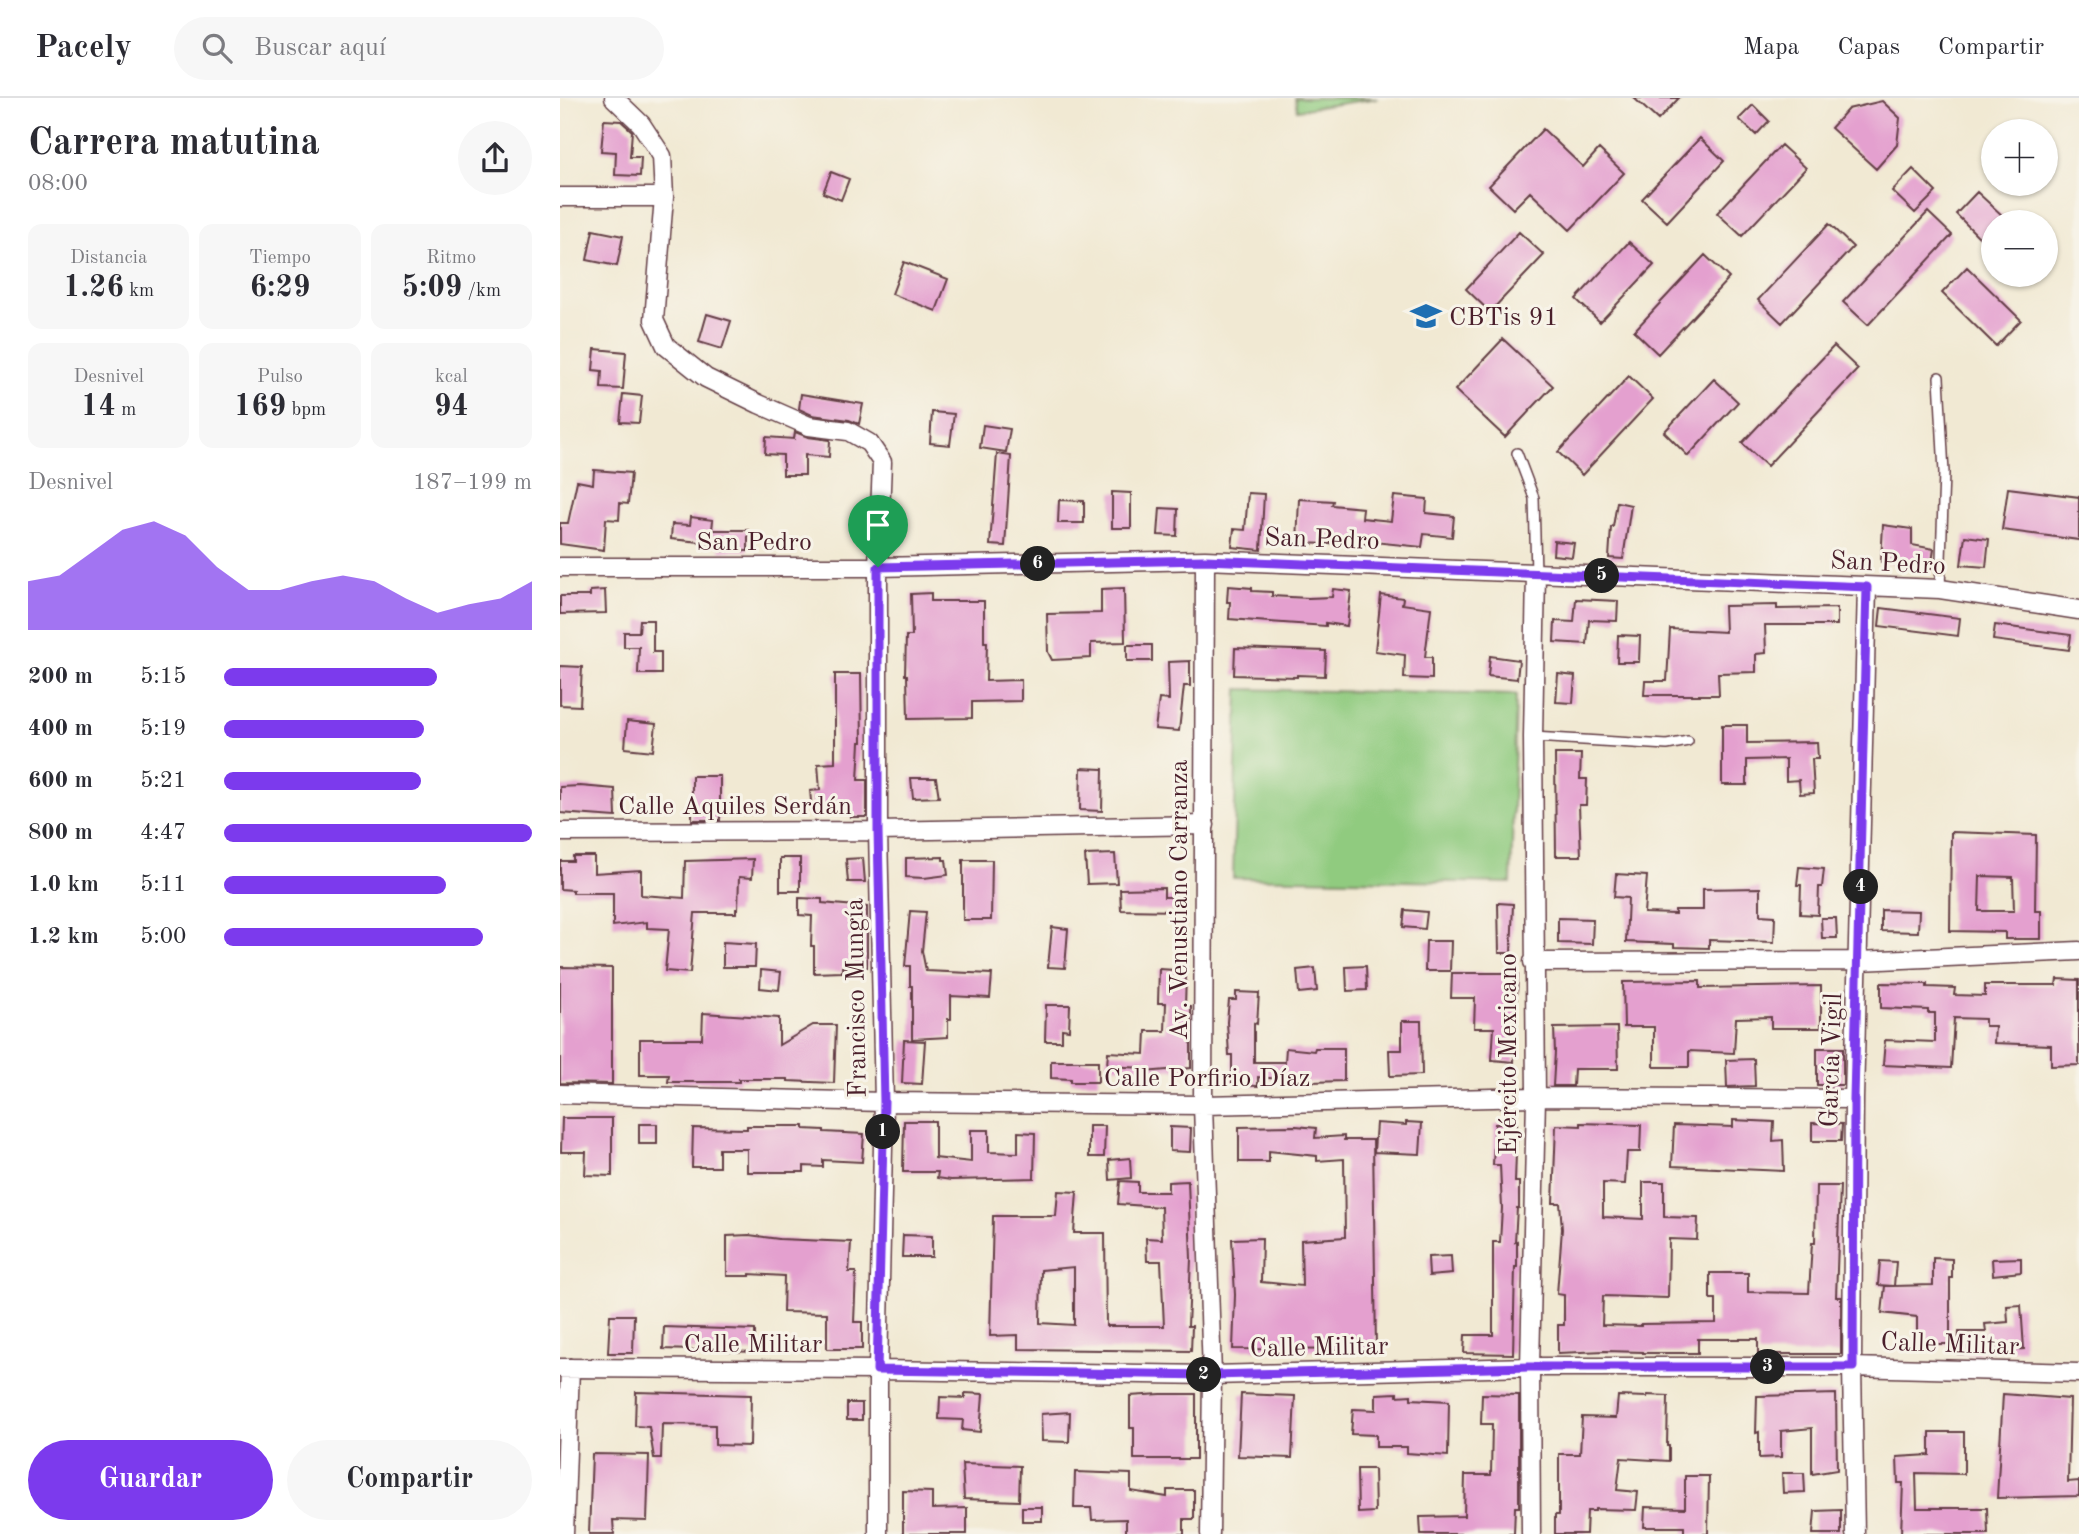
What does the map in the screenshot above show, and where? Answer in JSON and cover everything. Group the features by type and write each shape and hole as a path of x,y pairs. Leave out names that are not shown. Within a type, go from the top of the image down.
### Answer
{"street":[{"path":"560,197 664,197 662,156 640,124 614,98"},
{"name":"Francisco Mungía","path":"664,197 654,320 666,346 706,378 759,404 809,426 848,431 869,443 882,462 878,567 878,831 884,1102 877,1370 878,1534"},
{"name":"San Pedro","path":"560,567 878,567 1205,560 1940,589 2079,610"},
{"name":"Av. Venustiano Carranza","path":"1205,560 1203,1105 1212,1375 1210,1534"},
{"name":"Ejército Mexicano","path":"1531,1534 1530,1367 1535,1097 1533,737 1536,573"},
{"name":"García Vigil","path":"1855,1534 1854,1099 1867,587"},
{"name":"Calle Aquiles Serdán","path":"560,832 878,831 1205,825"},
{"path":"1533,962 1859,961 2079,951"},
{"name":"Calle Porfirio Díaz","path":"560,1094 651,1094 884,1102 1203,1105 1535,1097 1854,1099"},
{"name":"Calle Militar","path":"565,1368 1212,1375 1530,1367 1853,1367 2079,1373"},
{"path":"564,1534 565,1368"}],"lane":[{"path":"1939,377 1944,473 1940,589"},
{"path":"1517,453 1534,498 1536,573"},
{"path":"1533,737 1667,745 1688,741"}],"green space":[{"path":"1295,98 1378,98 1297,110"},
{"path":"1238,689 1516,695 1511,883 1233,878"}],"building":[{"path":"1634,98 1679,98 1658,120"},
{"path":"1882,101 1900,118 1897,145 1876,169 1831,128 1848,109"},
{"path":"1753,105 1769,121 1756,135 1739,119"},
{"path":"604,120 621,121 632,131 630,157 641,157 640,176 615,175 616,152 601,151"},
{"path":"1543,129 1583,167 1599,149 1624,173 1570,230 1530,192 1513,209 1489,186"},
{"path":"1700,138 1724,161 1667,222 1642,199"},
{"path":"1781,145 1806,168 1742,236 1717,213"},
{"path":"1913,169 1936,192 1915,213 1892,191"},
{"path":"831,172 849,179 841,200 823,193"},
{"path":"1977,192 1996,210 1981,210 1981,239 1956,214"},
{"path":"1928,212 1952,235 1868,325 1843,302"},
{"path":"1829,224 1853,247 1782,323 1758,300"},
{"path":"593,230 623,236 617,266 587,260"},
{"path":"1519,232 1544,255 1490,312 1466,289"},
{"path":"1629,242 1654,265 1600,322 1576,299"},
{"path":"1705,255 1729,278 1658,354 1634,331"},
{"path":"904,262 948,279 936,311 892,294"},
{"path":"1967,267 1981,281 1981,287 1987,287 2021,320 1996,346 1942,293"},
{"path":"707,314 731,321 722,349 699,342"},
{"path":"1503,339 1553,386 1505,437 1455,390"},
{"path":"1834,346 1858,369 1767,466 1742,443"},
{"path":"595,349 626,352 623,389 601,388 602,371 593,370"},
{"path":"1629,376 1653,399 1582,475 1558,452"},
{"path":"1714,379 1738,402 1688,456 1664,432"},
{"path":"623,394 642,396 639,423 620,422"},
{"path":"801,394 863,404 859,424 812,415 799,409"},
{"path":"932,412 954,414 950,445 930,443"},
{"path":"983,425 1010,429 1006,452 980,448"},
{"path":"795,432 830,440 829,457 805,455 805,475 783,475 783,455 765,454 766,437 794,439"},
{"path":"997,454 1011,456 1005,546 990,545"},
{"path":"594,470 631,473 628,504 620,503 619,520 606,519 604,550 560,544 560,523 568,523 577,481 593,484"},
{"path":"2008,488 2079,497 2079,540 2002,530"},
{"path":"1112,492 1131,493 1131,528 1112,528"},
{"path":"1248,493 1264,494 1261,550 1232,547 1234,529 1245,530"},
{"path":"1394,496 1427,499 1426,513 1454,516 1452,537 1424,534 1422,547 1374,542 1374,545 1331,541 1331,544 1297,543 1299,499 1333,501 1332,505 1363,508 1362,518 1391,521"},
{"path":"1059,500 1084,501 1084,523 1058,523"},
{"path":"1617,502 1631,505 1623,559 1609,558 1611,527"},
{"path":"1160,508 1178,509 1177,536 1158,535"},
{"path":"691,517 713,520 712,530 748,530 748,551 720,551 720,544 671,539 672,524 690,525"},
{"path":"1883,525 1912,529 1912,545 1934,549 1931,569 1881,562"},
{"path":"1965,536 1989,539 1986,567 1961,565"},
{"path":"1554,541 1574,543 1572,557 1553,555"},
{"path":"1228,586 1272,592 1272,596 1308,598 1332,597 1333,589 1351,591 1347,626 1229,619"},
{"path":"1124,588 1125,642 1091,643 1091,658 1052,660 1048,652 1047,614 1101,613 1101,589"},
{"path":"605,590 606,613 560,614 560,596 590,596 590,591"},
{"path":"931,593 931,601 984,601 986,681 1021,680 1021,701 972,702 972,718 908,719 905,675 906,636 912,636 911,594"},
{"path":"1381,595 1403,598 1402,604 1431,608 1425,657 1432,657 1432,679 1404,678 1405,655 1375,651"},
{"path":"1576,599 1618,601 1617,621 1589,620 1587,644 1554,642 1555,621 1574,622"},
{"path":"1777,605 1777,609 1837,608 1837,625 1765,625 1766,653 1756,654 1756,672 1718,673 1719,695 1644,695 1645,681 1667,681 1670,629 1725,632 1724,606"},
{"path":"1881,608 1960,618 1958,636 1879,626"},
{"path":"640,620 653,620 653,652 661,652 661,674 638,674 639,647 624,647 624,632 639,632"},
{"path":"1995,625 2071,635 2069,650 1993,640"},
{"path":"1618,635 1640,636 1639,662 1617,662"},
{"path":"1127,645 1152,645 1152,661 1127,661"},
{"path":"1235,648 1326,651 1325,676 1234,675"},
{"path":"1490,656 1519,660 1517,679 1488,676"},
{"path":"1190,661 1190,686 1184,686 1179,731 1155,729 1159,699 1169,700 1168,662"},
{"path":"560,666 582,667 580,706 560,705"},
{"path":"835,674 861,674 862,742 858,780 867,780 867,817 850,817 850,806 812,810 810,791 820,790 818,764 835,763"},
{"path":"1558,674 1575,676 1573,703 1556,702"},
{"path":"627,721 656,724 653,751 625,748"},
{"path":"1722,725 1747,725 1747,743 1817,742 1818,759 1812,759 1814,793 1800,794 1799,780 1786,781 1786,759 1747,760 1747,785 1722,785"},
{"path":"1555,754 1581,754 1580,779 1587,779 1586,805 1579,805 1581,856 1556,856"},
{"path":"1081,768 1103,769 1102,811 1080,810"},
{"path":"692,776 720,776 720,820 692,820"},
{"path":"911,778 936,778 939,797 913,798"},
{"path":"560,787 615,789 616,817 560,813"},
{"path":"1951,832 2036,835 2035,911 2041,911 2041,939 2005,939 2005,932 1950,931","holes":["1980,876 2013,877 2014,911 1979,911"]},
{"path":"1115,854 1117,883 1087,884 1085,855"},
{"path":"573,856 594,856 594,873 641,870 641,895 684,898 685,861 753,859 752,878 739,877 736,913 695,913 690,973 665,971 669,929 647,928 647,922 613,926 613,893 573,893 573,890 560,889 560,861 573,861"},
{"path":"943,857 948,875 906,877 906,858"},
{"path":"780,858 800,858 800,891 780,891"},
{"path":"863,858 865,882 848,882 846,859"},
{"path":"963,860 992,860 991,920 963,920"},
{"path":"1799,867 1824,869 1822,887 1819,887 1818,915 1800,914 1801,885 1797,885"},
{"path":"1616,874 1647,876 1644,913 1675,914 1675,910 1703,910 1703,889 1760,888 1760,915 1775,916 1774,942 1709,940 1709,948 1626,942 1628,898 1614,897"},
{"path":"1164,888 1164,897 1179,897 1179,911 1121,910 1120,889"},
{"path":"799,898 867,907 867,967 842,967 842,972 814,973 812,916 799,915"},
{"path":"1498,903 1513,904 1511,953 1499,953"},
{"path":"1405,910 1427,912 1425,929 1403,927"},
{"path":"1881,910 1919,911 1918,932 1881,931"},
{"path":"910,911 926,912 922,951 926,971 992,974 990,998 951,996 948,1037 912,1039 912,986 910,966 905,966"},
{"path":"1558,918 1593,919 1592,944 1558,943"},
{"path":"1821,918 1836,918 1837,938 1822,938"},
{"path":"1052,927 1068,929 1065,968 1048,967"},
{"path":"1426,941 1451,941 1450,971 1425,971"},
{"path":"723,942 756,944 755,967 723,967"},
{"path":"1366,966 1367,990 1347,991 1346,967"},
{"path":"560,967 612,968 612,1084 560,1083"},
{"path":"1315,968 1317,991 1299,993 1297,970"},
{"path":"1159,969 1186,973 1185,1006 1191,1006 1191,1068 1144,1072 1144,1068 1107,1066 1108,1052 1145,1054 1146,1031 1165,1031 1166,1003 1158,1003"},
{"path":"761,970 781,972 779,990 760,988"},
{"path":"1452,973 1518,973 1514,1062 1492,1060 1494,1028 1474,1028 1475,998 1451,998"},
{"path":"2057,979 2079,980 2079,1065 2051,1066 2051,1045 1994,1043 1995,1026 1985,1026 1985,1019 1954,1018 1951,1068 1883,1065 1885,1040 1935,1042 1935,1013 1928,1013 1928,1010 1881,1008 1881,983 1927,984 1927,987 1955,988 1954,995 1985,996 1985,985 2056,985"},
{"path":"1700,981 1700,988 1821,986 1821,1028 1771,1028 1771,1017 1736,1018 1734,1053 1689,1051 1689,1067 1654,1067 1654,1027 1624,1027 1623,982"},
{"path":"1236,992 1259,993 1257,1024 1254,1023 1254,1062 1285,1062 1286,1048 1314,1051 1315,1048 1344,1048 1344,1081 1310,1082 1258,1077 1258,1086 1232,1085 1232,1055 1229,1055 1227,1022 1229,1000 1236,1000"},
{"path":"1046,1005 1070,1005 1069,1030 1062,1029 1062,1041 1045,1041"},
{"path":"703,1013 779,1018 779,1045 813,1025 836,1025 834,1083 788,1079 668,1082 669,1075 640,1075 640,1039 702,1039"},
{"path":"1402,1021 1421,1021 1422,1075 1390,1076 1389,1050 1402,1050"},
{"path":"1617,1027 1618,1069 1574,1069 1573,1086 1553,1086 1554,1028"},
{"path":"904,1040 925,1041 922,1084 902,1083"},
{"path":"1817,1048 1843,1048 1843,1085 1817,1085"},
{"path":"1754,1059 1755,1086 1727,1087 1726,1060"},
{"path":"1051,1061 1098,1061 1098,1082 1071,1082 1071,1079 1051,1078"},
{"path":"562,1118 612,1118 612,1176 585,1175 586,1152 561,1152"},
{"path":"1733,1120 1774,1122 1773,1141 1783,1140 1784,1171 1672,1166 1674,1125 1733,1127"},
{"path":"904,1121 935,1121 935,1158 971,1162 971,1130 989,1130 989,1152 1018,1153 1018,1132 1035,1133 1034,1178 951,1180 937,1178 938,1172 903,1172"},
{"path":"1406,1122 1422,1123 1420,1154 1374,1152 1376,1123 1406,1125"},
{"path":"1581,1123 1641,1125 1640,1152 1627,1152 1625,1184 1603,1183 1603,1217 1643,1219 1643,1182 1664,1182 1664,1217 1698,1218 1697,1240 1669,1239 1668,1298 1603,1296 1602,1325 1716,1323 1716,1299 1710,1299 1710,1273 1748,1273 1748,1292 1809,1293 1812,1243 1815,1243 1816,1186 1840,1186 1836,1297 1841,1297 1841,1354 1758,1354 1758,1339 1698,1339 1698,1353 1558,1353 1558,1325 1564,1325 1564,1295 1557,1294 1562,1229 1560,1203 1553,1203 1556,1125 1581,1126"},
{"path":"1812,1123 1842,1124 1841,1141 1812,1141"},
{"path":"639,1124 657,1124 657,1144 639,1144"},
{"path":"1495,1124 1517,1124 1515,1182 1519,1182 1519,1208 1515,1242 1517,1241 1517,1267 1513,1354 1464,1353 1465,1335 1493,1335 1493,1242 1500,1242 1502,1208 1500,1165 1493,1165"},
{"path":"747,1126 804,1126 804,1129 824,1132 864,1134 862,1162 823,1160 823,1167 804,1166 804,1172 747,1172 747,1149 719,1149 719,1167 692,1167 693,1128 747,1129"},
{"path":"1089,1126 1105,1126 1104,1157 1089,1157"},
{"path":"1170,1127 1191,1128 1190,1152 1170,1151"},
{"path":"1239,1127 1316,1128 1315,1138 1344,1136 1344,1140 1373,1140 1376,1350 1233,1349 1235,1295 1232,1239 1262,1238 1261,1282 1302,1286 1301,1240 1345,1237 1344,1159 1317,1161 1317,1156 1269,1151 1269,1162 1239,1162"},
{"path":"1130,1158 1131,1178 1110,1180 1109,1160"},
{"path":"1120,1181 1138,1182 1138,1192 1168,1192 1168,1182 1188,1181 1191,1259 1188,1326 1192,1326 1191,1351 1018,1349 1018,1335 990,1336 993,1216 1056,1216 1058,1191 1077,1192 1074,1233 1105,1233 1106,1326 1164,1326 1161,1261 1147,1261 1146,1238 1162,1239 1161,1207 1118,1204","holes":["1074,1267 1074,1325 1040,1323 1041,1270"]},
{"path":"903,1235 932,1236 932,1257 902,1257"},
{"path":"727,1236 851,1242 849,1272 856,1272 854,1322 862,1322 862,1349 827,1349 827,1313 783,1312 784,1276 727,1276"},
{"path":"1451,1256 1452,1274 1429,1276 1428,1257"},
{"path":"1933,1258 1952,1259 1950,1344 1917,1344 1917,1317 1882,1313 1885,1286 1893,1286 1878,1285 1880,1261 1896,1262 1894,1286 1933,1285"},
{"path":"2021,1258 2021,1272 1993,1275 1992,1259"},
{"path":"2021,1305 2024,1349 1958,1354 1959,1332 1986,1332 1985,1324 2008,1322 2007,1306"},
{"path":"610,1315 634,1315 633,1353 608,1353"},
{"path":"664,1327 755,1330 755,1352 663,1349"},
{"path":"636,1392 751,1395 750,1446 715,1445 715,1425 662,1424 661,1458 654,1458 649,1427 635,1426"},
{"path":"965,1393 983,1394 980,1432 962,1430 963,1420 939,1419 940,1397 965,1398"},
{"path":"1397,1393 1397,1396 1411,1395 1411,1399 1449,1401 1448,1456 1407,1453 1407,1447 1376,1447 1376,1435 1351,1434 1353,1409 1376,1410 1376,1394"},
{"path":"1196,1394 1196,1459 1134,1459 1130,1396"},
{"path":"1241,1394 1295,1396 1292,1458 1238,1456"},
{"path":"1482,1394 1519,1395 1519,1507 1515,1507 1514,1534 1421,1534 1420,1517 1464,1516 1465,1475 1491,1475 1492,1424 1481,1424"},
{"path":"1836,1394 1837,1470 1812,1474 1812,1428 1781,1431 1781,1457 1759,1458 1759,1432 1756,1433 1757,1396"},
{"path":"2003,1394 2070,1399 2068,1482 2079,1481 2079,1496 1997,1498"},
{"path":"1618,1396 1668,1396 1669,1461 1621,1458 1617,1490 1638,1492 1636,1510 1587,1511 1586,1534 1555,1534 1555,1515 1559,1515 1559,1454 1580,1454 1582,1417 1616,1418"},
{"path":"847,1403 862,1403 862,1420 847,1420"},
{"path":"1070,1412 1069,1442 1042,1441 1041,1414"},
{"path":"1930,1432 1964,1432 1964,1474 1916,1473 1917,1508 1987,1508 1988,1534 1901,1534 1903,1483 1898,1483 1897,1457 1930,1455"},
{"path":"592,1454 649,1455 647,1521 613,1520 614,1534 589,1534"},
{"path":"962,1464 1020,1466 1019,1501 964,1499"},
{"path":"1357,1469 1374,1469 1375,1512 1358,1513"},
{"path":"1075,1472 1131,1474 1131,1491 1167,1497 1167,1490 1194,1490 1194,1519 1184,1519 1184,1534 1126,1534 1126,1519 1092,1520 1091,1508 1074,1508"},
{"path":"1782,1473 1804,1473 1805,1492 1783,1493"},
{"path":"1685,1476 1709,1476 1708,1534 1684,1534 1684,1527 1644,1527 1645,1507 1685,1508"},
{"path":"903,1491 932,1492 932,1509 967,1508 967,1534 903,1534"},
{"path":"1022,1507 1042,1507 1042,1521 1022,1521"},
{"path":"1841,1510 1841,1534 1813,1534 1815,1511"}],"place":[{"name":"CBTis 91","path":"1426,316"}],"route":[{"path":"1205,560 1867,587 1854,1099 1853,1367 1530,1367 1212,1375 877,1370 884,1102 878,831 878,567 1205,560"}]}
